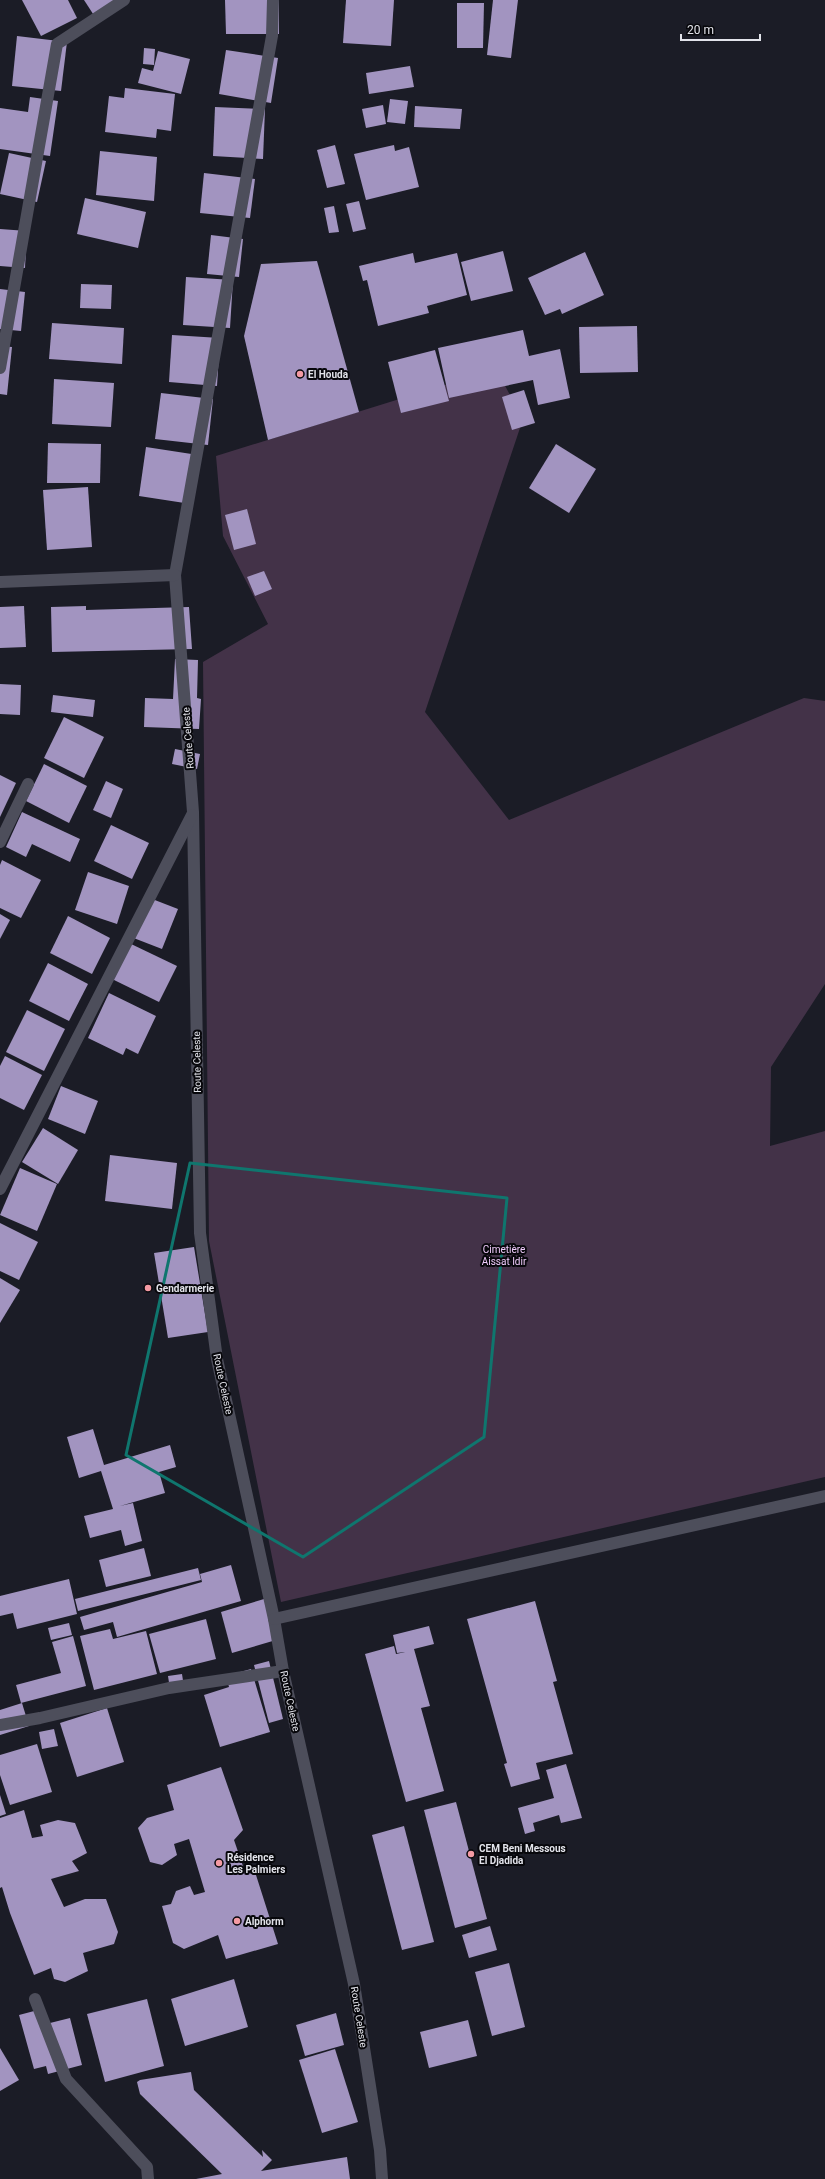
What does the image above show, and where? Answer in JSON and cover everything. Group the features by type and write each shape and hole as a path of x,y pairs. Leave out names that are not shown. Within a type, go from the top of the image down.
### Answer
{"street":[{"path":"0,368 57,44 124,0"},
{"name":"Route Celeste","path":"272,0 272,36 175,575 193,812 200,1233 217,1359 274,1619 283,1671 354,1984 380,2150 382,2179"},
{"path":"0,582 175,575"},
{"path":"0,842 28,784"},
{"path":"0,1189 193,812"},
{"path":"274,1619 825,1496"},
{"path":"0,1725 40,1718 169,1688 283,1671"},
{"path":"35,1999 66,2079 147,2167 148,2179"}],"highlighted area":[{"path":"190,1163 507,1198 484,1437 303,1557 126,1455"}],"green space":[{"name":"Cimetière Aissat Idir","path":"496,369 523,419 425,712 509,820 804,698 825,701 825,984 771,1067 770,1146 825,1131 825,1477 281,1602 209,1241 203,662 268,624 223,536 216,456"}],"building":[{"path":"22,0 68,0 77,18 41,36"},
{"path":"84,0 128,0 97,20"},
{"path":"225,0 279,0 279,34 226,34"},
{"path":"346,0 394,0 391,46 343,43"},
{"path":"493,0 518,0 511,58 487,55"},
{"path":"457,3 484,3 483,48 457,48"},
{"path":"17,36 67,42 61,91 12,86"},
{"path":"144,48 155,49 154,65 143,64"},
{"path":"226,50 278,58 271,103 219,94"},
{"path":"158,51 190,59 181,94 138,83 142,68 153,71"},
{"path":"410,66 414,87 369,94 366,73"},
{"path":"125,88 175,94 171,131 157,129 156,138 105,132 109,96 124,98"},
{"path":"30,97 58,101 50,156 0,149 0,108 28,112"},
{"path":"390,99 408,101 405,124 387,122"},
{"path":"383,105 386,124 366,128 362,109"},
{"path":"415,106 462,109 460,129 414,127"},
{"path":"215,107 265,109 263,159 213,156"},
{"path":"335,145 345,184 327,188 317,150"},
{"path":"394,145 395,151 409,147 419,187 366,200 354,154"},
{"path":"100,151 157,157 154,201 96,195"},
{"path":"9,153 46,161 37,202 0,194"},
{"path":"204,173 255,179 250,218 200,213"},
{"path":"85,198 146,212 138,248 77,234"},
{"path":"359,201 366,229 353,232 346,204"},
{"path":"334,206 339,232 329,233 324,208"},
{"path":"0,229 27,231 25,268 0,266"},
{"path":"211,235 243,239 239,277 207,274"},
{"path":"503,251 513,291 471,301 461,262"},
{"path":"585,252 604,295 562,314 560,309 545,315 528,278"},
{"path":"413,253 415,263 457,253 467,295 427,306 429,313 378,326 367,280 363,281 359,266"},
{"name":"El Houda","path":"317,261 359,412 268,440 244,336 261,264"},
{"path":"186,277 233,280 230,328 183,325"},
{"path":"81,284 112,285 111,309 80,308"},
{"path":"0,289 25,292 21,331 0,329"},
{"path":"52,323 124,328 122,364 49,359"},
{"path":"637,326 638,372 580,373 579,327"},
{"path":"523,330 529,356 560,349 570,398 538,405 533,380 449,398 438,348"},
{"path":"172,335 220,338 217,386 169,382"},
{"path":"0,346 12,347 7,395 0,394"},
{"path":"435,350 449,401 401,413 388,362"},
{"path":"54,379 114,383 111,427 52,424"},
{"path":"524,390 535,423 512,430 502,397"},
{"path":"161,393 213,399 208,445 155,439"},
{"path":"48,443 101,444 100,483 47,483"},
{"path":"556,444 596,469 569,513 529,488"},
{"path":"146,447 198,455 191,504 139,496"},
{"path":"88,487 92,547 47,550 43,490"},
{"path":"247,509 256,544 234,550 225,515"},
{"path":"264,571 272,589 255,596 247,577"},
{"path":"24,606 26,647 0,648 0,607"},
{"path":"86,606 86,610 189,607 192,649 52,652 51,607"},
{"path":"175,659 198,660 197,698 201,699 199,729 144,727 145,698 173,699"},
{"path":"0,684 21,685 20,715 0,714"},
{"path":"53,695 95,700 93,717 51,712"},
{"path":"64,717 104,737 84,778 44,758"},
{"path":"175,749 200,754 197,769 172,764"},
{"path":"44,764 87,786 69,823 26,801"},
{"path":"0,775 16,783 0,817"},
{"path":"106,781 123,789 111,818 93,810"},
{"path":"22,812 80,839 70,862 32,844 26,857 6,847"},
{"path":"111,825 149,843 132,879 94,861"},
{"path":"2,860 41,880 21,918 0,908 0,865"},
{"path":"88,872 129,886 117,924 75,910"},
{"path":"147,897 178,909 162,949 131,937"},
{"path":"0,914 10,920 0,939"},
{"path":"68,916 110,938 92,974 50,953"},
{"path":"129,943 177,966 159,1002 112,979"},
{"path":"48,963 88,984 69,1021 29,1001"},
{"path":"109,993 156,1016 138,1054 126,1048 123,1055 88,1038"},
{"path":"27,1010 65,1029 44,1071 6,1052"},
{"path":"5,1056 42,1075 24,1110 0,1098 0,1066"},
{"path":"61,1086 98,1101 85,1134 48,1119"},
{"path":"43,1128 78,1150 58,1184 22,1162"},
{"path":"110,1155 177,1163 172,1209 105,1201"},
{"path":"20,1168 57,1184 37,1231 0,1215"},
{"path":"0,1223 38,1242 19,1280 0,1271"},
{"path":"194,1247 208,1332 168,1338 154,1253"},
{"path":"0,1278 20,1290 0,1323"},
{"path":"93,1429 104,1465 170,1445 176,1467 159,1472 165,1493 120,1506 133,1503 142,1541 125,1546 121,1530 90,1538 84,1516 113,1509 101,1471 79,1478 67,1437"},
{"path":"144,1548 151,1576 106,1587 99,1560"},
{"path":"231,1565 241,1601 117,1637 113,1622 84,1630 80,1617 202,1582 200,1574"},
{"path":"198,1568 201,1580 78,1611 75,1599"},
{"path":"69,1579 77,1614 17,1629 13,1613 0,1616 0,1596"},
{"path":"264,1599 276,1640 232,1653 221,1612"},
{"path":"535,1601 557,1681 553,1682 573,1754 536,1763 540,1779 511,1787 504,1764 507,1763 467,1619"},
{"path":"206,1619 216,1659 160,1673 149,1634"},
{"path":"69,1623 72,1635 51,1640 48,1628"},
{"path":"429,1626 434,1644 414,1649 430,1706 421,1708 444,1791 406,1802 365,1654 394,1646 396,1654 405,1652 397,1653 393,1635"},
{"path":"110,1629 113,1639 146,1631 157,1674 94,1690 80,1636"},
{"path":"73,1636 86,1686 21,1703 16,1685 61,1673 52,1642"},
{"path":"269,1661 283,1719 269,1723 254,1665"},
{"path":"251,1669 270,1732 220,1747 204,1695 229,1687 226,1676"},
{"path":"182,1674 184,1687 170,1689 168,1676"},
{"path":"22,1703 29,1726 0,1735 0,1710"},
{"path":"107,1708 124,1762 77,1777 60,1723"},
{"path":"54,1729 58,1746 42,1749 39,1732"},
{"path":"37,1744 52,1792 10,1805 0,1775 0,1755"},
{"path":"566,1764 582,1818 561,1823 559,1815 533,1823 535,1831 525,1834 518,1808 554,1798 546,1770"},
{"name":"Résidence Les Palmiers","path":"221,1767 243,1830 234,1840 245,1872 256,1875 278,1944 226,1959 218,1935 184,1949 173,1943 162,1906 171,1904 176,1891 190,1886 194,1895 205,1892 189,1839 174,1844 177,1855 162,1865 150,1862 138,1828 147,1818 174,1810 167,1785"},
{"path":"0,1795 6,1814 0,1816"},
{"path":"456,1802 487,1919 455,1928 424,1810"},
{"path":"24,1810 32,1838 43,1836 40,1825 58,1820 75,1823 87,1853 72,1861 79,1871 51,1879 64,1907 85,1899 106,1899 118,1932 114,1944 83,1953 88,1971 65,1982 54,1979 51,1968 34,1975 10,1913 2,1887 0,1888 0,1818"},
{"path":"404,1826 434,1942 402,1950 372,1835"},
{"path":"490,1926 497,1950 469,1958 462,1935"},
{"path":"509,1963 525,2027 492,2036 475,1972"},
{"path":"234,1979 248,2027 185,2046 171,1999"},
{"path":"147,1999 164,2066 105,2082 87,2014"},
{"path":"38,2010 42,2025 70,2018 82,2065 48,2074 46,2066 34,2069 19,2015"},
{"path":"336,2013 344,2045 305,2056 296,2025"},
{"path":"468,2020 477,2056 429,2068 420,2032"},
{"path":"0,2048 19,2080 0,2091"},
{"path":"335,2049 358,2122 322,2133 299,2060"},
{"path":"191,2072 194,2090 263,2157 262,2150 272,2160 261,2171 347,2157 350,2179 196,2179 222,2174 140,2094 137,2082 140,2080"}],"place":[{"name":"El Houda","path":"300,374"},
{"name":"Gendarmerie","path":"148,1288"},
{"name":"CEM Beni Messous El Djadida","path":"471,1854"},
{"name":"Résidence Les Palmiers","path":"219,1863"},
{"name":"Alphorm","path":"237,1921"}]}
